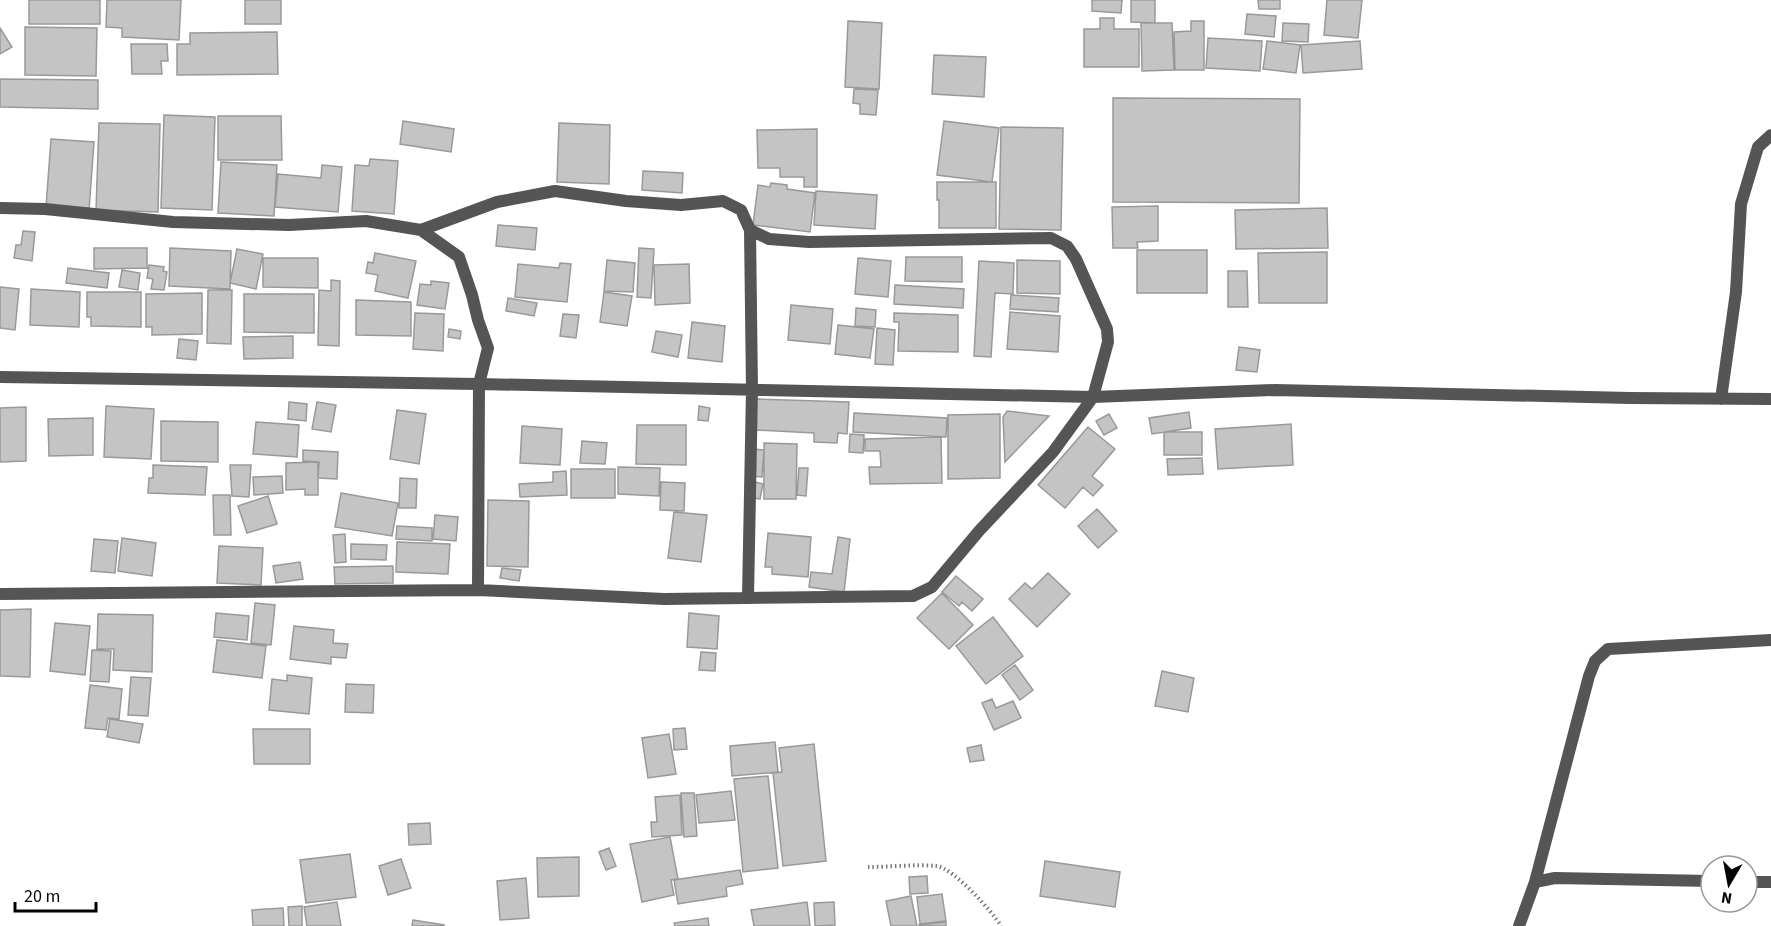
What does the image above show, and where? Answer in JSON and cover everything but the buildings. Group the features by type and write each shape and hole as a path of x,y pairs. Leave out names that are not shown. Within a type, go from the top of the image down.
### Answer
{"street":[{"path":"1721,399 1736,292 1741,204 1758,147 1771,135"},
{"path":"421,230 498,202 555,191 626,201 681,205 723,201 741,210 750,230 752,389 748,597"},
{"path":"0,208 45,209 173,222 289,225 366,221 421,230 459,257 488,348 479,384 478,590"},
{"path":"0,594 478,590 664,599 913,596 932,587 979,531 1053,452 1093,397 1108,342 1107,329 1076,259 1067,246 1051,238 809,242 769,239 750,230"},
{"path":"0,377 1093,397 1275,390 1771,399"},
{"path":"1519,926 1535,882 1589,676 1595,661 1608,649 1771,640"},
{"path":"1535,882 1555,878 1699,881"}],"path":[{"path":"868,867 940,866 970,889 993,913 1000,926"}]}
